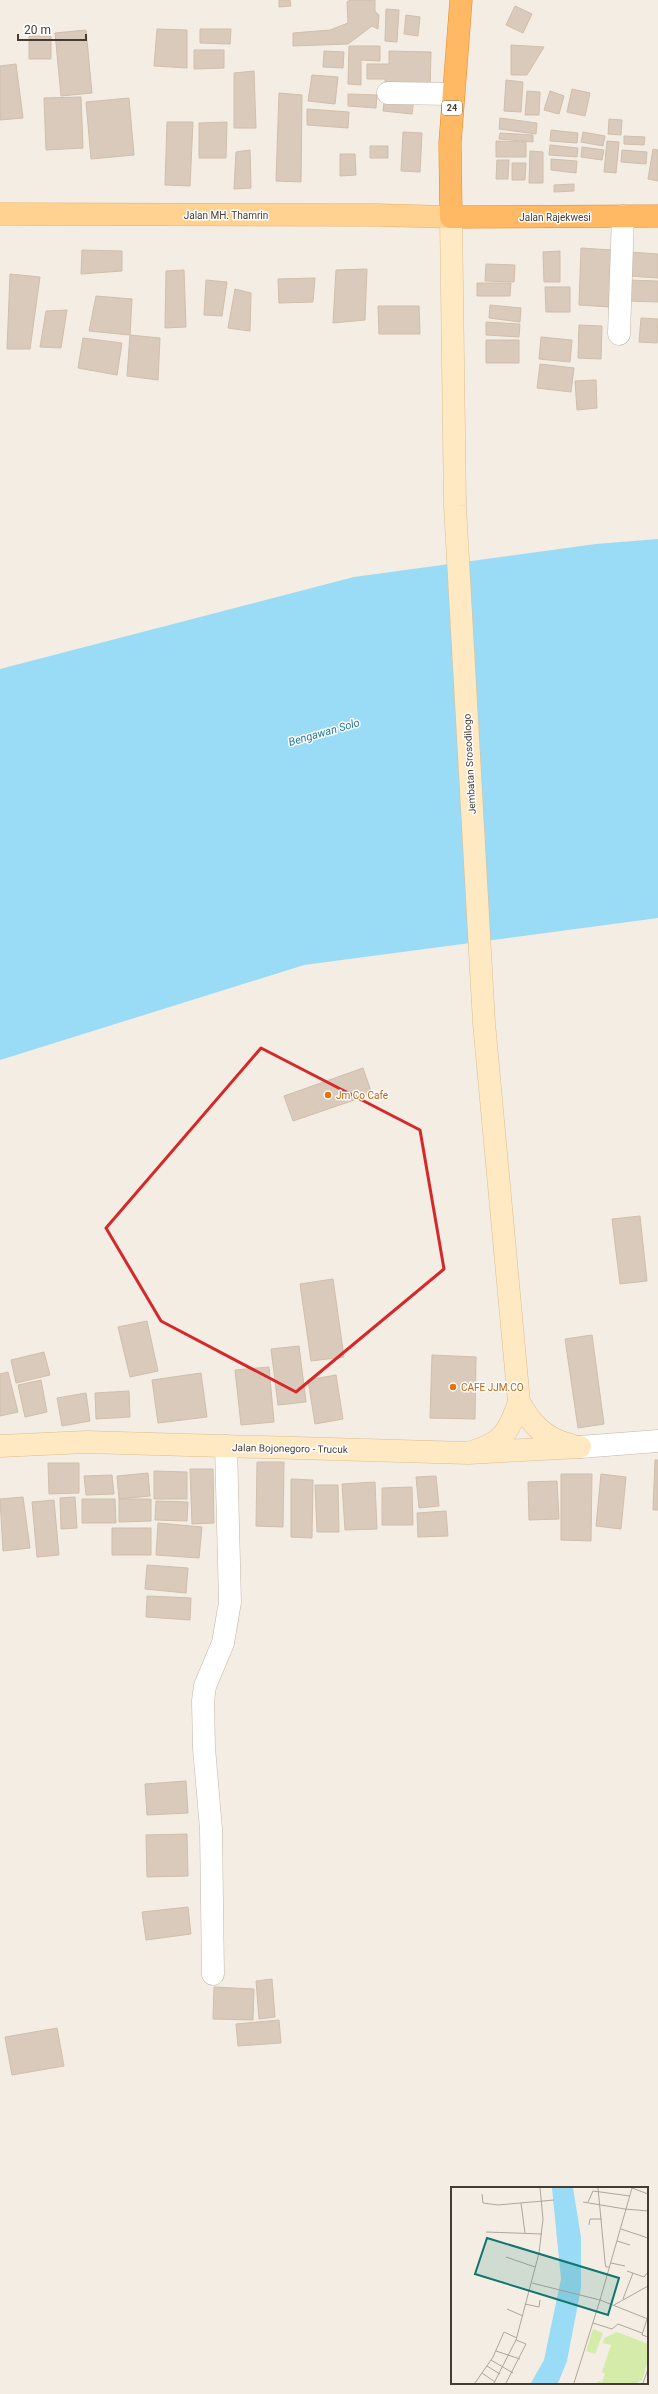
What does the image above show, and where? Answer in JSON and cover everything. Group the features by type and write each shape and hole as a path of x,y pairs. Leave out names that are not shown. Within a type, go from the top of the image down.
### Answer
{"highway":[{"name":"24","path":"452,217 450,143 461,0"},
{"name":"Jalan Rajekwesi","path":"452,217 658,216"}],"main road":[{"name":"Jalan MH. Thamrin","path":"0,214 377,215 452,217"}],"street":[{"path":"388,93 453,94"},
{"path":"619,334 623,216"},
{"name":"Jembatan Srosodilogo","path":"452,217 455,506 484,1023 519,1402"},
{"path":"519,1402 532,1424 542,1433 554,1440 580,1448 658,1441"},
{"path":"468,1453 486,1448 499,1442 511,1424 519,1402"},
{"name":"Jalan Bojonegoro - Trucuk","path":"0,1446 86,1442 468,1453 580,1448"},
{"path":"213,1974 211,1829 204,1748 203,1701 205,1686 223,1643 230,1602 226,1446"}],"highlighted area":[{"path":"261,1048 420,1130 444,1269 296,1392 161,1321 106,1228"}],"water":[{"name":"Bengawan Solo","path":"658,539 658,918 304,965 0,1060 0,669 354,577 596,544"}],"building":[{"path":"279,0 290,0 291,6 279,7"},
{"path":"350,0 375,0 375,11 379,15 378,29 372,26 348,44 293,46 293,33 330,30 348,23 347,2"},
{"path":"515,6 532,14 523,33 506,25"},
{"path":"386,9 399,10 397,42 385,41"},
{"path":"406,15 420,17 418,36 404,34"},
{"path":"157,29 187,30 187,68 154,66"},
{"path":"200,29 231,29 230,44 200,43"},
{"path":"86,30 92,93 61,96 55,33"},
{"path":"29,36 51,36 51,59 29,59"},
{"path":"511,45 544,47 527,75 511,75"},
{"path":"349,46 380,46 380,61 361,60 361,85 348,84"},
{"path":"194,50 224,50 224,68 194,69"},
{"path":"324,51 344,52 343,68 323,67"},
{"path":"389,51 431,52 430,92 385,91 385,79 367,79 367,64 389,64"},
{"path":"16,64 23,118 0,120 0,66"},
{"path":"254,71 256,128 234,128 234,73"},
{"path":"312,75 338,77 335,104 308,101"},
{"path":"506,80 523,82 521,112 504,111"},
{"path":"572,89 590,93 585,116 567,112"},
{"path":"527,91 540,92 539,115 525,115"},
{"path":"550,91 564,96 559,114 544,110"},
{"path":"279,93 302,95 301,182 276,181"},
{"path":"348,94 377,95 376,108 348,106"},
{"path":"385,95 414,98 412,114 383,111"},
{"path":"81,97 83,148 46,150 44,98"},
{"path":"129,98 134,155 91,159 86,102"},
{"path":"307,109 349,112 348,128 307,125"},
{"path":"500,118 537,123 536,134 499,129"},
{"path":"609,119 622,120 621,135 608,134"},
{"path":"167,122 193,122 190,186 165,185"},
{"path":"227,122 226,158 199,158 199,123"},
{"path":"551,130 578,133 577,143 550,141"},
{"path":"403,132 422,133 420,172 401,171"},
{"path":"583,132 605,136 603,146 581,142"},
{"path":"500,133 533,135 533,142 499,139"},
{"path":"624,136 645,137 644,145 624,144"},
{"path":"496,141 526,142 526,157 496,157"},
{"path":"607,141 619,142 616,173 604,172"},
{"path":"550,145 578,148 577,157 549,155"},
{"path":"370,146 388,146 388,158 370,158"},
{"path":"582,147 604,150 602,160 581,157"},
{"path":"653,149 658,150 658,181 648,179"},
{"path":"250,150 251,188 234,189 236,152"},
{"path":"622,150 647,152 646,164 621,162"},
{"path":"530,151 543,152 543,183 529,183"},
{"path":"340,154 355,154 356,175 340,176"},
{"path":"551,159 577,161 576,173 551,170"},
{"path":"497,160 509,160 508,179 496,179"},
{"path":"512,163 526,163 525,180 512,180"},
{"path":"574,184 574,191 554,192 554,185"},
{"path":"581,248 611,250 609,307 579,305"},
{"path":"82,250 122,251 122,271 81,274"},
{"path":"560,251 560,282 544,282 543,252"},
{"path":"629,252 658,254 658,278 628,276"},
{"path":"486,264 515,265 514,282 485,281"},
{"path":"367,269 365,320 333,323 336,270"},
{"path":"184,270 186,327 165,328 166,271"},
{"path":"10,274 40,277 30,349 7,349"},
{"path":"315,278 313,302 279,303 278,279"},
{"path":"206,280 227,282 222,316 204,315"},
{"path":"627,280 658,281 658,302 627,301"},
{"path":"477,283 511,283 510,296 477,296"},
{"path":"545,287 570,287 570,312 546,312"},
{"path":"235,289 251,293 250,331 228,328"},
{"path":"96,296 132,299 130,335 89,331"},
{"path":"490,305 521,308 520,322 489,318"},
{"path":"378,306 419,306 420,334 379,334"},
{"path":"67,310 61,348 40,347 46,311"},
{"path":"641,318 658,319 657,343 639,342"},
{"path":"486,322 520,324 519,337 486,335"},
{"path":"579,325 602,326 601,359 578,358"},
{"path":"130,335 160,338 158,380 127,376"},
{"path":"541,337 572,340 570,362 539,359"},
{"path":"83,338 122,343 117,375 78,368"},
{"path":"486,340 519,340 519,363 486,363"},
{"path":"540,364 574,368 571,392 537,388"},
{"path":"596,380 597,408 577,410 575,381"},
{"name":"Jm Co Cafe","path":"363,1068 372,1094 293,1121 284,1096"},
{"path":"640,1216 647,1281 620,1284 612,1219"},
{"path":"333,1279 344,1357 311,1361 300,1284"},
{"path":"147,1321 158,1371 130,1377 118,1327"},
{"path":"592,1335 604,1424 578,1428 565,1339"},
{"path":"299,1346 306,1402 278,1405 271,1349"},
{"path":"44,1352 50,1375 16,1383 11,1360"},
{"name":"CAFE JJM.CO","path":"432,1355 476,1357 475,1419 430,1418"},
{"path":"269,1367 274,1422 241,1425 235,1370"},
{"path":"8,1372 18,1412 0,1416 0,1374"},
{"path":"201,1373 207,1417 158,1423 152,1380"},
{"path":"336,1375 343,1419 315,1424 308,1380"},
{"path":"41,1380 47,1412 25,1417 18,1385"},
{"path":"129,1391 130,1417 96,1419 95,1393"},
{"path":"86,1393 90,1421 62,1426 57,1398"},
{"path":"655,1460 658,1460 658,1510 653,1510"},
{"path":"257,1462 284,1462 283,1527 256,1526"},
{"path":"48,1463 79,1463 79,1493 49,1494"},
{"path":"190,1469 213,1469 214,1523 192,1524"},
{"path":"154,1471 187,1472 187,1499 154,1499"},
{"path":"148,1473 150,1496 119,1499 117,1476"},
{"path":"561,1474 592,1474 591,1541 561,1540"},
{"path":"601,1474 626,1477 621,1529 596,1526"},
{"path":"112,1475 114,1494 86,1495 84,1476"},
{"path":"436,1476 439,1506 419,1508 416,1477"},
{"path":"291,1479 313,1480 312,1538 291,1537"},
{"path":"557,1481 559,1519 529,1520 528,1482"},
{"path":"375,1482 377,1529 345,1530 342,1484"},
{"path":"315,1485 338,1485 339,1532 317,1532"},
{"path":"412,1487 413,1525 382,1525 382,1488"},
{"path":"23,1497 30,1548 3,1551 0,1499"},
{"path":"75,1497 77,1528 61,1529 60,1498"},
{"path":"82,1499 115,1499 116,1523 82,1523"},
{"path":"119,1499 151,1499 151,1521 119,1522"},
{"path":"54,1500 59,1555 37,1557 32,1502"},
{"path":"156,1501 188,1502 187,1521 155,1520"},
{"path":"446,1511 448,1536 418,1537 417,1513"},
{"path":"158,1523 202,1527 199,1558 156,1555"},
{"path":"112,1528 151,1528 151,1555 112,1555"},
{"path":"147,1565 188,1568 186,1593 145,1589"},
{"path":"147,1596 191,1598 190,1620 146,1617"},
{"path":"186,1781 188,1813 147,1815 145,1784"},
{"path":"187,1834 188,1876 147,1877 146,1835"},
{"path":"188,1907 191,1934 146,1940 142,1912"},
{"path":"272,1979 275,2017 259,2019 256,1981"},
{"path":"214,1987 254,1989 253,2020 213,2019"},
{"path":"279,2020 281,2043 238,2046 236,2024"},
{"path":"57,2028 64,2066 12,2075 5,2037"}],"place":[{"name":"Jm Co Cafe","path":"328,1095"},
{"name":"CAFE JJM.CO","path":"453,1387"}]}
